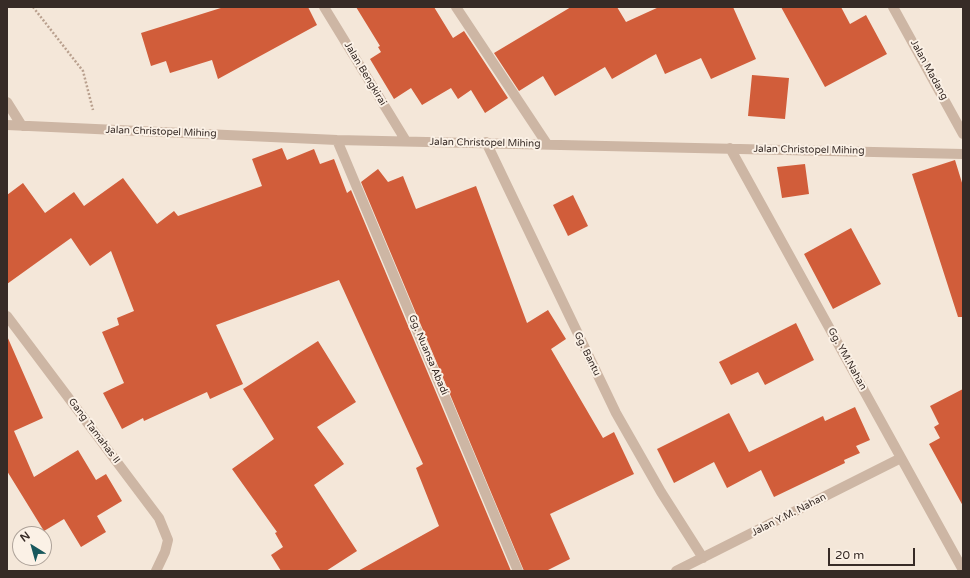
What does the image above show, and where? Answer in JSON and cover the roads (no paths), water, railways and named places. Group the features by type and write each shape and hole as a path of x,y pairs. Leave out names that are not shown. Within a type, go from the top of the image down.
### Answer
{"street":[{"name":"Jalan Bengkirai","path":"324,7 406,141"},
{"path":"456,7 547,144"},
{"name":"Jalan Madang","path":"893,7 963,134"},
{"path":"7,102 22,126"},
{"name":"Jalan Christopel Mihing","path":"7,126 337,140 486,142 963,154"},
{"name":"Gg. Nuansa Abadi","path":"337,140 518,571"},
{"name":"Gg. Bantu","path":"486,142 616,413 660,492 703,558"},
{"name":"Gg. YM.Nahan","path":"730,148 963,570"},
{"name":"Gang Tamahas II","path":"7,316 159,518 168,540 165,552 156,571"},
{"name":"Jalan Y.M. Nahan","path":"676,571 901,458"}]}
